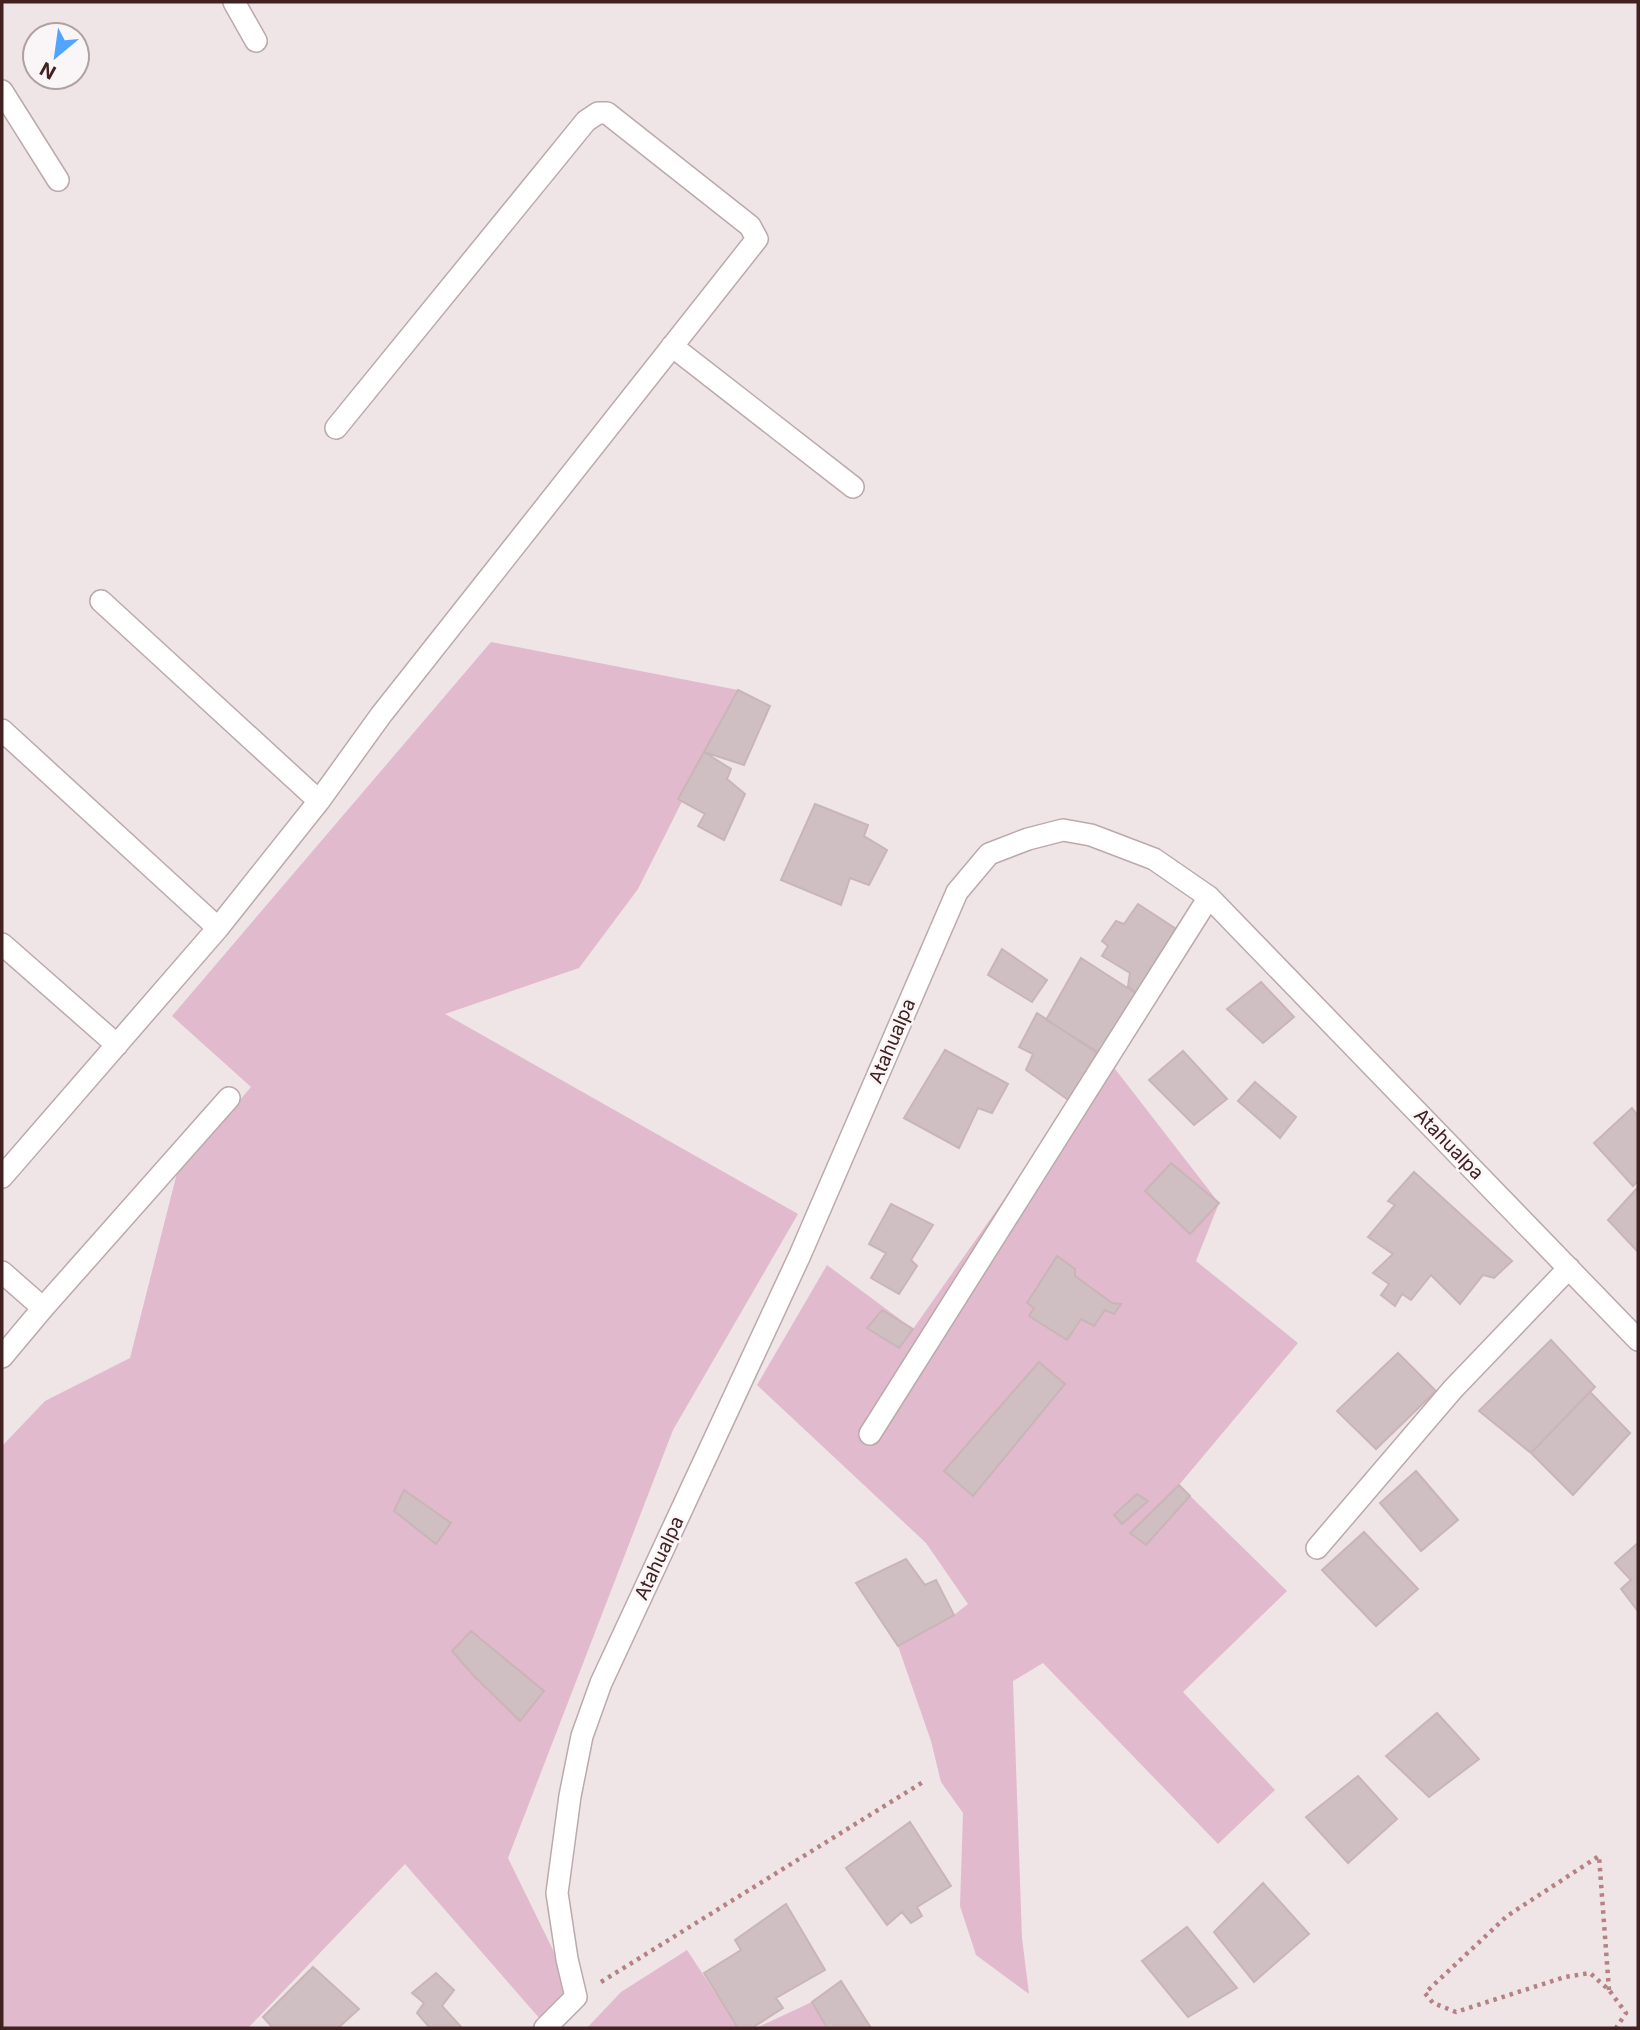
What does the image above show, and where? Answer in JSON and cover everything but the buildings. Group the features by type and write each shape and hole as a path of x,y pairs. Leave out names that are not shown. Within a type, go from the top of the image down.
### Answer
{"street":[{"path":"234,2 256,41"},
{"path":"2,91 58,180"},
{"path":"4,1171 218,928 319,801 381,715 757,239 750,226 607,113 598,113 586,121 337,428"},
{"path":"671,346 853,487"},
{"path":"101,601 319,801"},
{"path":"2,730 218,928"},
{"name":"Atahualpa","path":"576,1997 557,1893 570,1796 582,1736 601,1683 800,1255 957,891 989,854 1027,839 1063,830 1091,835 1154,859 1209,897 1638,1340"},
{"path":"870,1434 1209,897"},
{"path":"2,944 117,1045"},
{"path":"2,1357 229,1098"},
{"path":"1317,1548 1453,1389 1569,1268"},
{"path":"2,1272 43,1308"},
{"path":"545,2028 576,1997"}],"path":[{"path":"576,1997 923,1782"},
{"path":"1609,1990 1599,1856 1507,1916 1425,1993 1433,2003 1456,2012 1565,1977 1590,1973 1609,1990 1626,2013 1616,2028"}],"shaded area":[{"path":"491,642 738,690 638,889 579,968 445,1014 798,1214 673,1430 508,1858 576,1997 547,2027 405,1864 248,2028 2,2028 2,1446 45,1401 130,1358 177,1173 251,1087 172,1016"},
{"path":"1105,1056 1219,1203 1196,1261 1298,1343 1179,1485 1287,1591 1183,1692 1275,1790 1218,1844 1043,1663 1013,1681 1022,1938 1029,1994 976,1955 960,1906 963,1813 941,1782 931,1741 898,1646 954,1615 968,1604 926,1543 757,1385 827,1265 913,1329"},
{"path":"687,1950 738,2028 587,2028 621,1992"},
{"path":"812,2002 826,2028 756,2028"}]}
